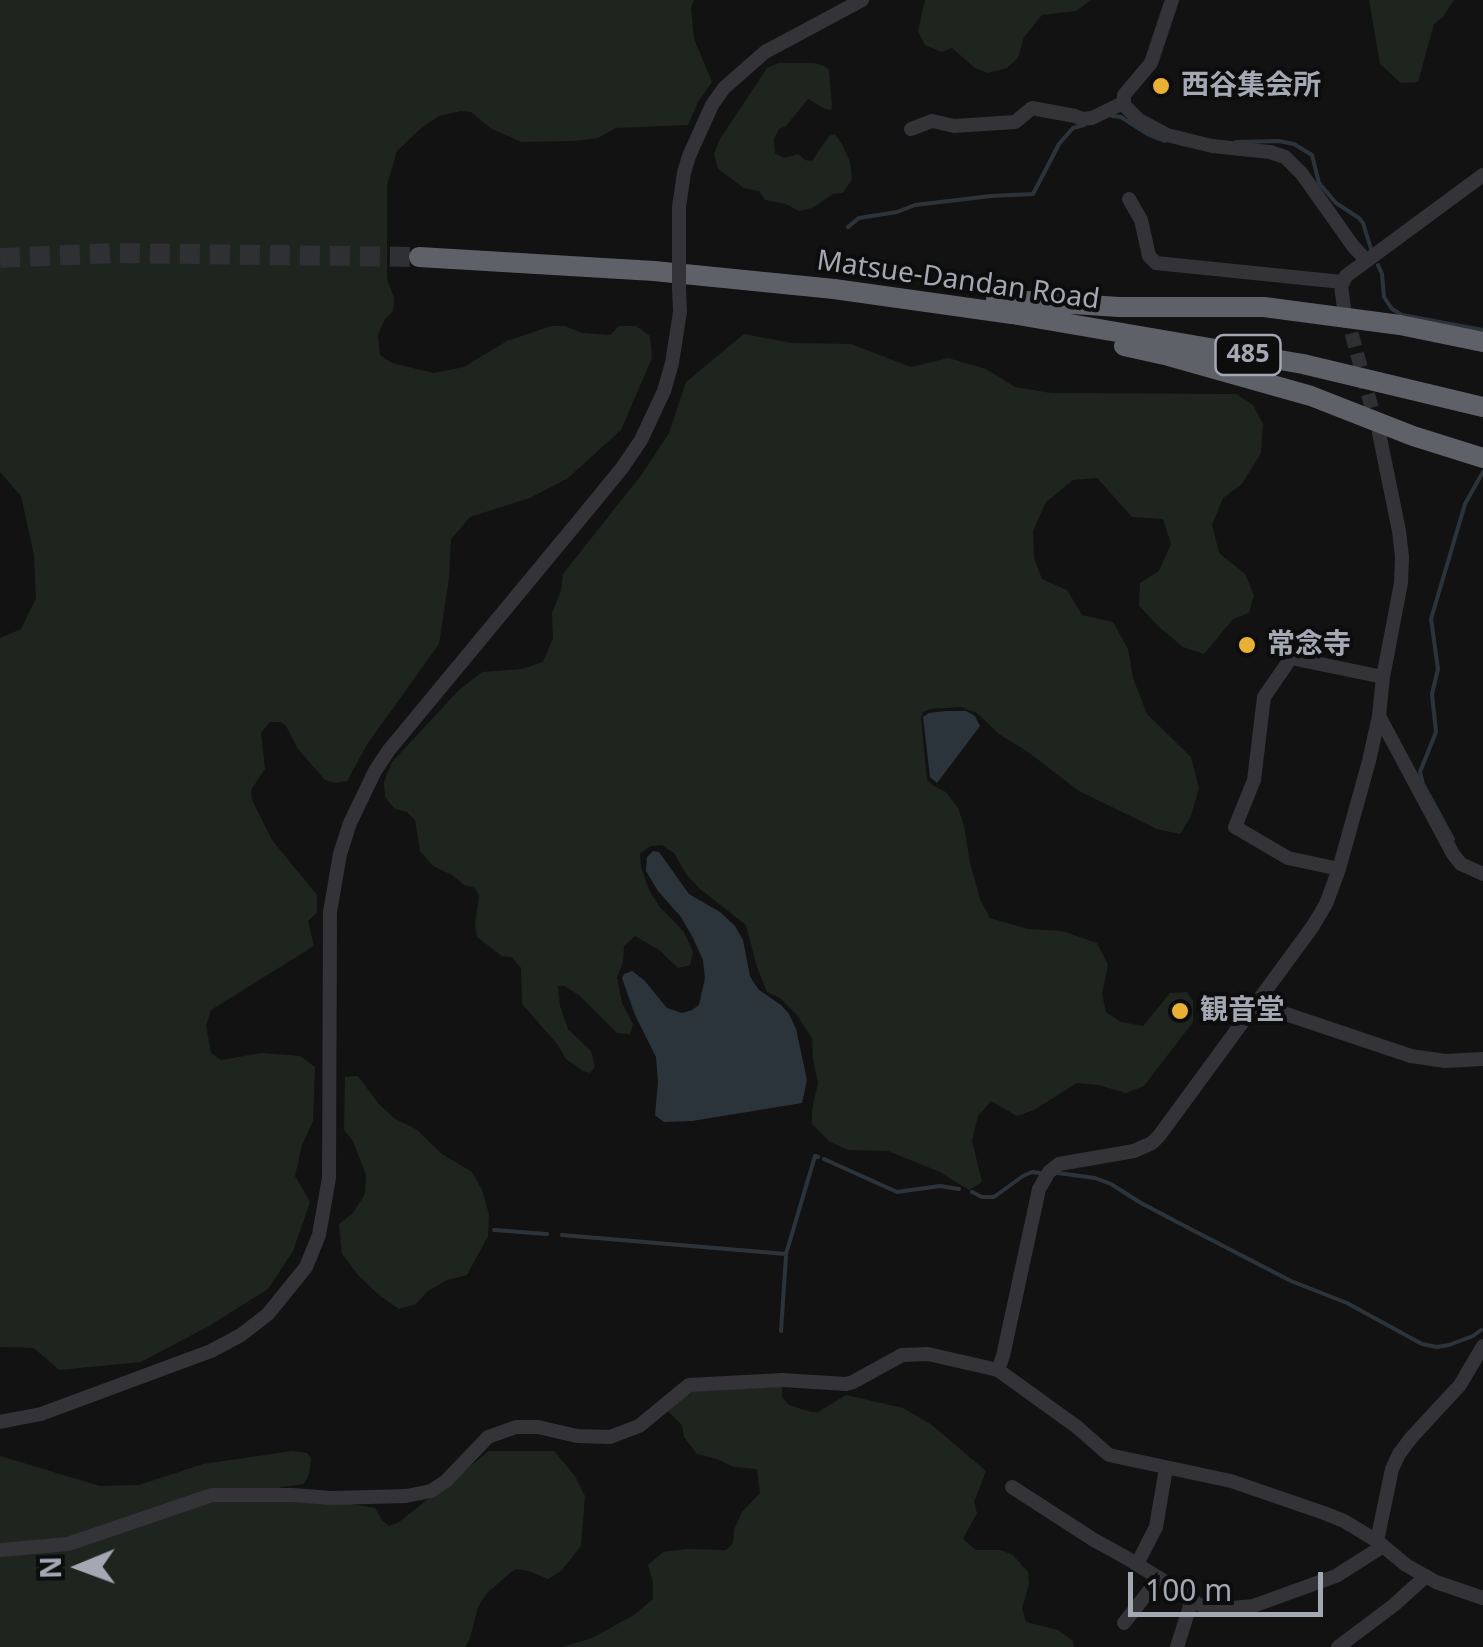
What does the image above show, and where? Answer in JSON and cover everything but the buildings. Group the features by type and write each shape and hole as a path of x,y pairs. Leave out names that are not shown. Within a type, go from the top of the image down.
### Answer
{"highway":[{"name":"Matsue-Dandan Road","path":"419,257 635,270 834,289 1012,314 1302,364 1483,407"},
{"path":"834,289 1120,307 1264,307 1400,324 1483,342"},
{"path":"1012,314 1074,335 1169,356 1311,396 1413,436 1483,458"}],"street":[{"path":"0,1422 41,1414 241,1336 268,1314 306,1266 319,1235 330,1178 330,912 350,823 389,750 622,468 640,440 664,392 672,364 680,312 679,207 689,156 707,114 724,88 765,52 862,0"},
{"path":"1123,103 1124,95 1151,63 1172,0"},
{"path":"911,129 932,121 954,126 1015,122 1032,108 1092,118 1123,103"},
{"path":"1123,103 1140,120 1167,135 1212,146 1270,152 1284,158 1302,174 1366,260"},
{"path":"1344,308 1341,292 1346,276 1483,175"},
{"path":"1129,199 1141,220 1149,256 1156,263 1342,282"},
{"path":"998,1370 1039,1189 1052,1167 1124,1153 1152,1142 1321,914 1339,869 1379,716 1397,613 1402,557 1379,433"},
{"path":"1339,869 1288,858 1235,828 1254,780 1264,697 1291,658 1383,678"},
{"path":"1379,716 1453,854 1462,864 1483,874"},
{"path":"1258,1002 1411,1056 1445,1061 1483,1059"},
{"path":"1012,1486 1190,1600 1211,1610 1253,1606 1336,1576 1380,1544 1392,1470 1399,1454 1460,1385 1483,1346"},
{"path":"0,1550 68,1544 212,1496 332,1498 406,1496 431,1491 494,1434 516,1427 610,1438 640,1426 688,1384 782,1380 846,1384 902,1355 928,1354 998,1370 1109,1455 1231,1481 1344,1521 1436,1582 1483,1598"},
{"path":"1138,1564 1156,1527 1166,1468"},
{"path":"1338,1647 1426,1576"},
{"path":"1124,1623 1159,1578"},
{"path":"1177,1647 1190,1600"}],"shaded area":[{"path":"0,0 694,0 694,39 712,82 688,125 616,128 598,138 574,141 521,142 490,128 471,112 460,111 439,116 397,151 387,185 387,279 394,298 393,311 378,335 380,355 392,363 434,373 464,367 507,341 551,326 610,335 619,326 636,326 650,336 652,358 621,430 568,478 530,498 470,517 451,539 439,644 368,743 347,781 325,780 281,722 270,722 261,733 265,769 251,790 252,800 272,840 317,895 317,912 308,921 314,946 211,1010 206,1025 211,1053 221,1060 261,1053 300,1056 315,1067 313,1121 295,1176 310,1202 293,1251 268,1289 141,1362 59,1370 34,1348 0,1347 0,638 21,629 36,598 34,555 21,496 0,472"},
{"path":"925,0 1091,0 1076,11 1042,15 1024,37 1018,58 1007,68 988,73 975,68 952,48 942,52 925,45 918,31"},
{"path":"1369,0 1454,0 1434,24 1418,82 1401,83 1380,64"},
{"path":"778,63 814,63 829,70 832,107 825,109 808,99 779,129 774,139 775,153 784,158 798,154 812,161 829,136 835,134 850,162 852,179 843,193 799,211 765,200 759,191 744,188 718,169 714,154 767,68"},
{"path":"744,334 792,343 851,344 911,367 948,358 986,369 1015,387 1051,393 1236,394 1253,405 1263,424 1261,453 1242,484 1223,498 1212,525 1219,553 1245,574 1254,595 1249,613 1233,619 1204,654 1183,647 1139,606 1140,583 1159,571 1171,544 1163,519 1132,517 1097,478 1073,480 1046,502 1033,531 1034,558 1042,579 1067,590 1082,615 1113,622 1128,649 1133,678 1147,714 1191,757 1199,788 1191,816 1180,834 1157,829 1079,791 999,734 977,713 961,707 923,712 927,780 946,792 958,808 980,899 990,918 1028,929 1062,931 1097,943 1108,965 1102,994 1106,1012 1121,1022 1143,1026 1170,993 1187,992 1193,1001 1193,1022 1144,1086 1126,1093 1077,1083 1017,1116 991,1101 978,1116 972,1141 982,1182 969,1190 940,1172 888,1151 848,1150 830,1142 812,1124 818,1083 812,1038 797,1015 780,998 767,992 746,925 700,889 674,853 662,845 640,853 641,867 659,906 684,932 693,952 690,965 678,968 659,950 635,936 624,946 617,978 622,1003 633,1024 630,1034 617,1033 579,995 558,986 568,1029 591,1051 595,1067 590,1073 583,1071 566,1059 522,1004 521,968 512,957 502,956 477,937 479,896 475,888 433,866 420,851 415,820 407,812 395,809 385,797 384,782 392,762 459,690 482,672 522,669 543,662 553,638 552,613 563,574 642,474 669,433 686,382"},
{"path":"966,711 975,716 980,726 937,783 930,777 923,717"},
{"path":"653,851 659,852 689,894 735,926 743,940 754,983 789,1014 807,1080 802,1103 692,1121 664,1122 655,1115 656,1057 622,978 632,971 667,1008 682,1013 699,1005 705,978 703,960 693,938 646,871 647,857"},
{"path":"358,1076 395,1119 416,1129 442,1154 472,1172 489,1214 488,1236 467,1275 447,1280 416,1304 399,1309 358,1275 342,1254 339,1224 353,1213 365,1194 366,1175 353,1141 344,1130 345,1077"},
{"path":"777,1385 789,1405 811,1412 818,1412 846,1395 903,1408 932,1425 986,1471 974,1502 977,1513 963,1539 976,1550 1001,1550 1013,1555 1028,1572 1022,1608 1026,1622 1058,1630 1073,1641 1074,1647 562,1647 592,1638 634,1615 653,1599 648,1565 663,1552 726,1550 733,1543 742,1512 760,1493 757,1469 734,1467 697,1454 684,1437 682,1425 667,1410 693,1391"},
{"path":"292,1451 307,1453 311,1458 309,1474 304,1484 274,1491 375,1508 389,1526 489,1451 554,1451 575,1476 585,1496 581,1546 561,1571 548,1579 515,1569 487,1593 478,1607 465,1647 0,1647 0,1456 100,1486 139,1485 203,1464"}],"waterway":[{"path":"1112,116 1165,141"},
{"path":"848,227 859,218 915,205 1033,194 1059,144 1073,128 1084,125"},
{"path":"1236,142 1279,141 1294,144 1312,155 1319,183 1336,203 1363,223 1372,252"},
{"path":"1378,265 1384,297 1392,309 1402,315 1483,330"},
{"path":"1453,839 1420,772 1436,732 1432,694 1438,669 1431,619 1465,504 1483,472"},
{"path":"562,1235 786,1254 815,1156 818,1157"},
{"path":"824,1159 897,1192 940,1186 959,1189"},
{"path":"972,1192 994,1197 1023,1176 1040,1173"},
{"path":"1058,1173 1111,1184 1291,1281 1347,1303 1422,1344 1449,1345 1481,1330"},
{"path":"494,1230 547,1234"},
{"path":"781,1331 786,1256"}],"tunnel":[{"path":"0,258 115,253 419,257"},
{"path":"1346,313 1377,427"}],"place":[{"name":"西谷集会所","path":"1161,86"},
{"name":"常念寺","path":"1247,645"},
{"name":"観音堂","path":"1180,1011"}]}
